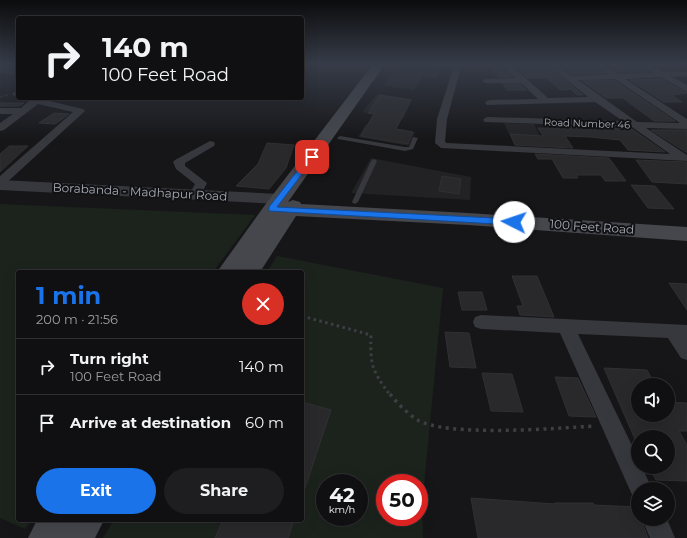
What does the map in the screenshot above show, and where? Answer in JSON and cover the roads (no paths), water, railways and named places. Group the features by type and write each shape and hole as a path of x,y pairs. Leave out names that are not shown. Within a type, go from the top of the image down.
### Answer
{"main road":[{"path":"249,270 291,200 312,157 360,89"},
{"path":"230,270 291,200 340,138 372,89"},
{"name":"100 Feet Road","path":"291,200 355,202 687,222"},
{"name":"100 Feet Road","path":"291,200 468,219 687,234"},
{"path":"46,538 57,522"},
{"path":"74,538 85,522"}],"street":[{"path":"451,89 442,119 440,143 449,148 686,159"},
{"path":"533,89 546,101"},
{"path":"584,89 634,125 686,159"},
{"path":"637,89 687,123"},
{"path":"490,103 597,99"},
{"path":"0,128 33,104 31,100"},
{"path":"0,182 80,111 35,100"},
{"path":"0,111 22,111"},
{"name":"Road Number 46","path":"488,120 687,126"},
{"path":"194,194 201,183 180,167 179,162 210,144"},
{"name":"Borabanda - Madhapur Road","path":"0,185 291,200"},
{"path":"0,193 291,200"},
{"path":"481,322 680,331 687,352"},
{"path":"565,325 638,482"},
{"path":"657,526 663,538"}],"lane":[{"path":"340,138 405,149 411,148 415,138"},
{"path":"355,202 374,161"}]}
